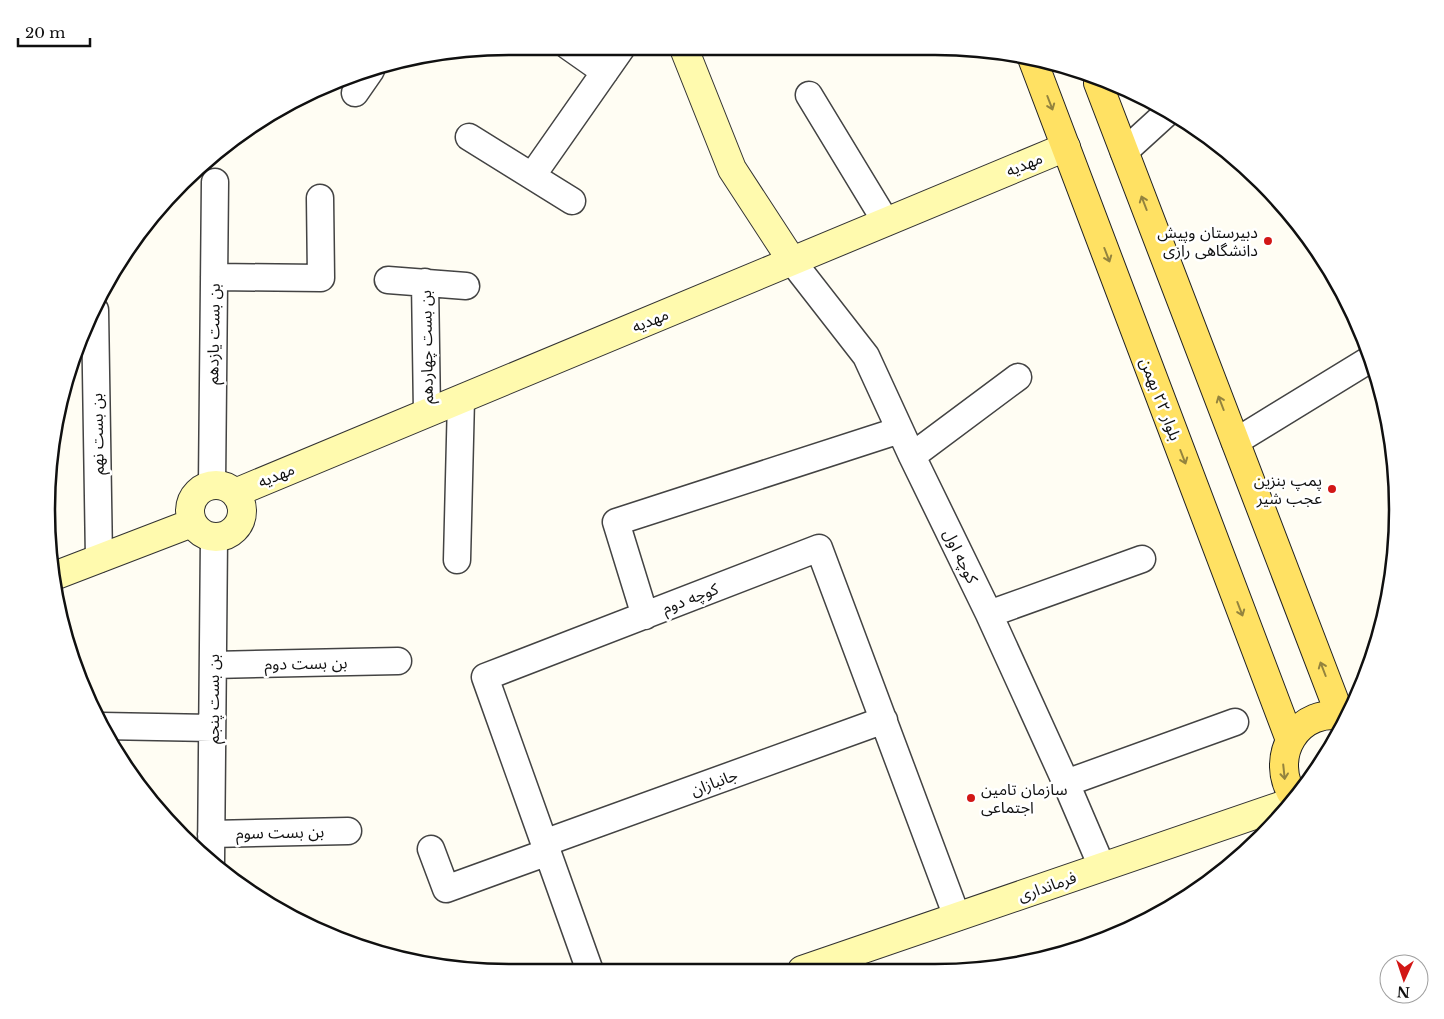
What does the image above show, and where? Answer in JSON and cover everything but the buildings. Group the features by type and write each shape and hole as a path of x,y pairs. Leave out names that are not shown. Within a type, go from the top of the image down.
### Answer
{"main road":[{"name":"بلوار ۲۲ بهمن","path":"1035,67 1290,740"},
{"path":"1100,87 1236,442 1342,711"},
{"path":"1291,791 1283,771 1286,750 1290,740 1299,728 1311,720 1326,715 1339,716"}],"street":[{"path":"581,55 605,72"},
{"path":"532,176 617,55"},
{"path":"686,55 732,169 792,261"},
{"path":"355,93 365,78"},
{"path":"808,95 886,222"},
{"path":"1124,152 1162,116"},
{"path":"469,137 572,201"},
{"name":"مهدیه","path":"223,489 427,413 1066,147"},
{"name":"بن بست یازدهم","path":"215,182 214,277 223,489"},
{"path":"214,277 321,278 320,198"},
{"name":"کوچه اول","path":"792,261 866,356 912,456 989,614 1102,867"},
{"path":"388,280 466,286"},
{"name":"بن بست چهاردهم","path":"425,282 427,413"},
{"name":"بن بست نهم","path":"95,324 99,559"},
{"path":"1236,442 1365,362"},
{"path":"912,456 1018,377"},
{"path":"457,560 461,399"},
{"path":"645,616 616,522 900,430"},
{"path":"60,574 99,559 203,530 223,536 237,526 241,518 240,500 223,489 197,492 192,499 190,507 203,530"},
{"name":"بن بست پنجم","path":"203,530 213,665 211,852"},
{"name":"کوچه دوم","path":"587,964 485,677 819,548 957,917"},
{"path":"989,614 1142,559"},
{"name":"بن بست دوم","path":"213,665 398,661"},
{"name":"جانبازان","path":"431,850 446,889 546,848 884,720"},
{"path":"1066,783 1235,722"},
{"path":"110,726 212,728"},
{"name":"فرمانداری","path":"820,964 1278,807"},
{"name":"بن بست سوم","path":"211,834 348,830"}],"place":[{"name":"دبیرستان وپیش دانشگاهی رازی","path":"1268,241"},
{"name":"پمپ بنزین عجب شیر","path":"1332,489"},
{"name":"سازمان تامین اجتماعی","path":"971,798"}]}
